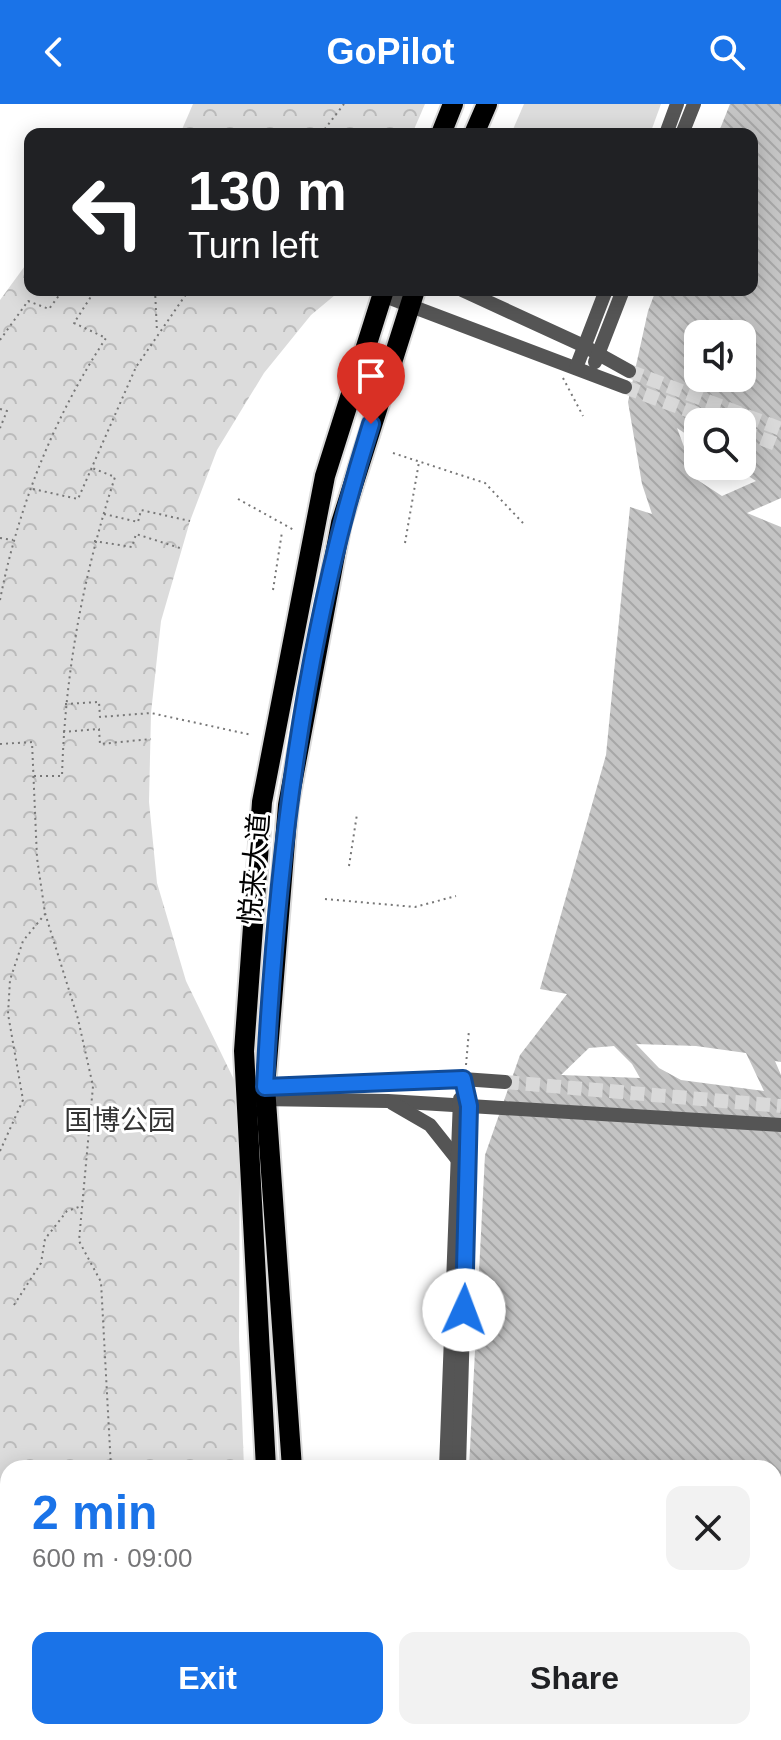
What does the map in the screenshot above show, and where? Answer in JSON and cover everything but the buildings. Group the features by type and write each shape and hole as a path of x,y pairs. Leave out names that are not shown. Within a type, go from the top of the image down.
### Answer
{"main road":[{"path":"443,128 453,104"},
{"path":"477,128 487,104"},
{"name":"悦来大道","path":"266,1460 244,1051 262,802 325,476 382,296"},
{"name":"悦来大道","path":"291,1460 266,1094 288,805 324,598 352,484 411,297"}],"street":[{"path":"668,128 677,104"},
{"path":"684,128 694,104"},
{"path":"475,296 584,346 629,371"},
{"path":"576,368 604,296"},
{"path":"591,374 621,296"},
{"path":"411,297 625,387"},
{"path":"266,1094 464,1072 505,1082"},
{"path":"447,1460 458,1310 464,1072"},
{"path":"245,1094 781,1125"},
{"path":"388,1101 430,1125 457,1159"},
{"path":"459,1460 457,1159 464,1106"}],"lane":[{"path":"458,1310 491,1311"}],"path":[{"path":"326,128 344,104"},
{"path":"0,340 28,301 49,309 59,296"},
{"path":"0,600 14,540 32,489 76,383 106,338 74,323 91,296"},
{"path":"155,296 157,333"},
{"path":"32,489 78,499 136,367 185,296"},
{"path":"561,375 583,416"},
{"path":"0,409 7,411 0,428"},
{"path":"393,453 485,483 523,523"},
{"path":"405,543 419,462"},
{"path":"33,776 62,776 64,704 80,598 115,477 92,468"},
{"path":"238,499 294,530"},
{"path":"103,514 138,522 141,510 190,521"},
{"path":"273,590 282,532"},
{"path":"94,541 132,547 136,534 183,549"},
{"path":"0,538 14,540"},
{"path":"64,704 99,702 100,717 151,713 252,735"},
{"path":"63,732 99,729 100,744 151,739"},
{"path":"0,744 32,742 37,858 45,913 78,1019 93,1086 79,1241 101,1282 111,1460"},
{"path":"349,866 357,814"},
{"path":"325,899 415,907 456,896"},
{"path":"0,1151 23,1100 8,1014 10,980 23,941 45,913"},
{"path":"464,1072 469,1030"},
{"path":"14,1305 41,1263 45,1239 67,1211 83,1206"}],"green space":[{"path":"193,104 425,104 415,128 183,128"},
{"path":"524,104 661,104 652,128 514,128"},
{"name":"国博公园","path":"24,267 24,296 334,296 311,315 264,373 217,450 190,521 161,621 151,713 149,802 157,883 186,981 240,1092 239,1338 244,1460 0,1460 0,300"}],"tunnel":[{"path":"629,371 781,429"},
{"path":"625,387 684,409"},
{"path":"756,436 781,446"},
{"path":"505,1082 781,1106"}],"route":[{"path":"371,424 341,523 324,598 288,805 265,1087 463,1079 469,1106 464,1310"}]}
